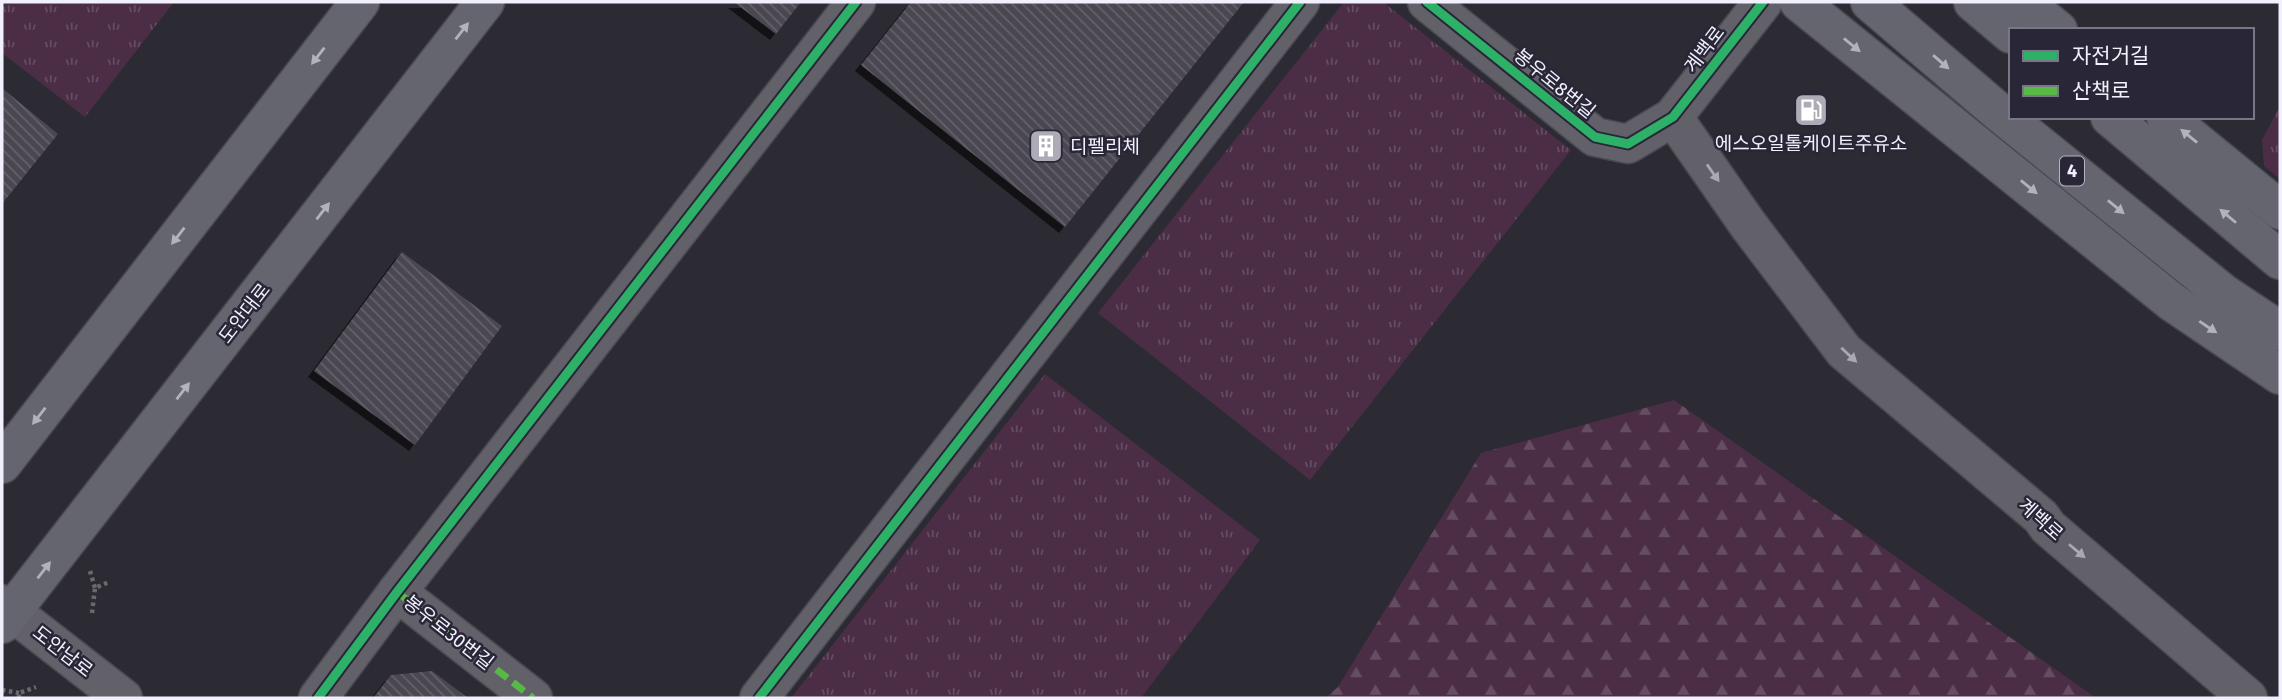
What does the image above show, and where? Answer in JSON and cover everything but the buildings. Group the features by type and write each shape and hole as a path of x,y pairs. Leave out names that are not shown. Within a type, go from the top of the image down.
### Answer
{"main road":[{"path":"2,464 359,2"},
{"name":"도안대로","path":"5,613 485,2"},
{"path":"1799,2 2172,302 2280,375"},
{"name":"4","path":"1870,2 2001,114 2180,259 2223,293 2280,331"},
{"path":"1973,2 2009,32"},
{"path":"2023,2 2056,28"},
{"path":"2112,119 2280,260"},
{"path":"2168,119 2280,210"}],"street":[{"path":"318,698 397,592 856,2"},
{"path":"759,698 1300,2"},
{"name":"봉우로8번길","path":"1427,2 1595,137 1628,144 1673,117"},
{"name":"계백로","path":"1763,2 1673,117 1749,226 1844,351 2041,517 2048,527 2248,698"},
{"name":"봉우로30번길","path":"397,592 533,698"},
{"name":"도안남로","path":"5,613 124,698"}],"path":[{"path":"90,571 95,588 92,613"},
{"path":"95,588 109,582"},
{"path":"2,690 19,696 36,687"}],"green space":[{"path":"2,2 174,2 85,117 2,53"},
{"path":"1344,2 1383,2 1571,150 1310,480 1098,313"},
{"path":"2280,106 2280,179 2264,166 2262,140"},
{"path":"1045,374 1260,540 1141,698 791,698"},
{"path":"1674,400 2096,698 1325,698 1338,687 1481,453"}],"marked path":[{"path":"397,592 533,698"}],"cycle path":[{"path":"318,698 397,592 856,2"},
{"path":"759,698 1300,2"},
{"path":"1427,2 1595,137 1628,144 1673,117 1763,2"}],"place":[{"name":"에스오일톨케이트주유소","path":"1811,110"},
{"name":"디펠리체","path":"1046,146"}]}
